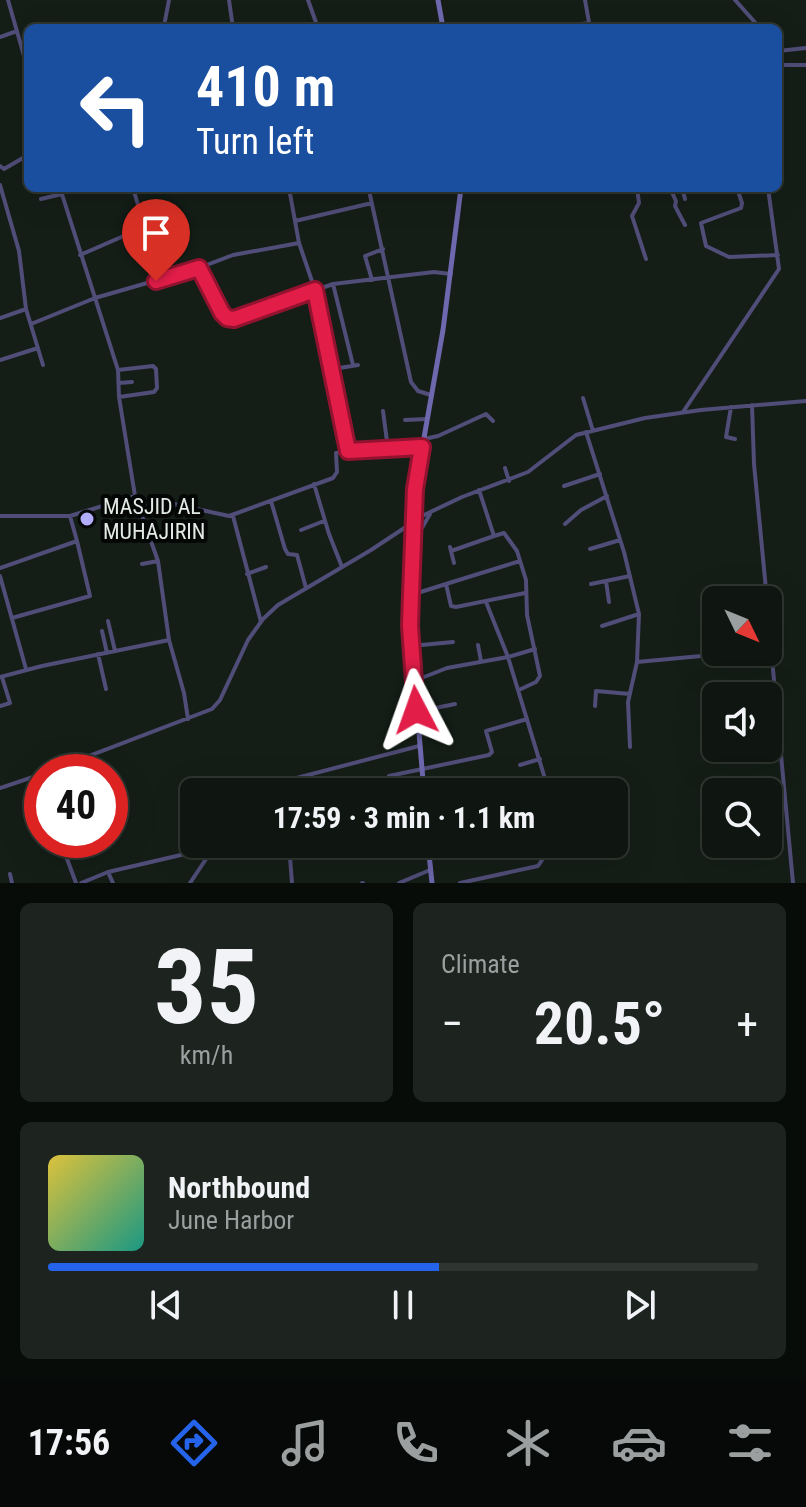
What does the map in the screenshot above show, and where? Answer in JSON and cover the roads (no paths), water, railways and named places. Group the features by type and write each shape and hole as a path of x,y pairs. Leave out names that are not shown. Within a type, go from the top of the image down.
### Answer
{"street":[{"path":"8,0 24,56"},
{"path":"165,21 169,0"},
{"path":"229,0 232,24"},
{"path":"308,0 317,24"},
{"path":"438,0 442,24"},
{"path":"585,0 590,24"},
{"path":"735,0 756,24"},
{"path":"0,37 17,31"},
{"path":"782,51 806,48"},
{"path":"782,68 806,65"},
{"path":"1,169 24,157"},
{"path":"0,185 19,251 26,309 43,365"},
{"path":"41,199 58,192"},
{"path":"61,192 118,370 119,397 135,496 158,561 169,640 188,719"},
{"path":"134,192 146,232"},
{"path":"290,192 299,243 315,290 333,369 348,451"},
{"path":"423,778 411,646 415,489 460,192"},
{"path":"638,192 639,203 632,216 646,259"},
{"path":"672,192 685,225"},
{"path":"683,192 685,199"},
{"path":"738,192 741,208 701,223 706,246 729,257 778,255"},
{"path":"683,412 773,282 779,268 769,192"},
{"path":"370,195 411,382 418,391 431,395"},
{"path":"295,221 372,203"},
{"path":"80,255 126,235 146,232 158,235 187,225"},
{"path":"31,324 95,298 233,255 299,243"},
{"path":"372,280 365,256 383,249"},
{"path":"199,268 222,313 231,319 333,284 434,272 449,275"},
{"path":"333,284 356,365 333,369"},
{"path":"0,318 26,309"},
{"path":"0,360 38,348"},
{"path":"118,370 153,366 156,369 157,388 154,392 119,397"},
{"path":"119,383 132,382"},
{"path":"583,398 600,474 639,614 637,662 630,694 630,747"},
{"path":"95,754 206,713 220,700 248,640 278,605 414,521 479,490 509,481 538,467 569,440 589,431 683,412 806,401"},
{"path":"752,405 754,464 766,586"},
{"path":"731,407 726,437 735,439"},
{"path":"383,411 388,449"},
{"path":"424,439 438,436 486,414 493,421"},
{"path":"405,420 427,419"},
{"path":"138,504 174,504 233,516 335,476 336,453 422,447"},
{"path":"505,468 509,481"},
{"path":"564,486 600,474"},
{"path":"314,484 342,567"},
{"path":"479,490 494,536"},
{"path":"0,516 70,516 135,496"},
{"path":"565,524 581,510 607,496"},
{"path":"271,501 285,549 288,554 297,555 306,588"},
{"path":"415,540 431,512"},
{"path":"12,618 90,596 70,516"},
{"path":"233,516 261,622"},
{"path":"301,530 324,521"},
{"path":"454,563 451,549 504,533 517,551 527,583 527,615 539,678 520,689"},
{"path":"590,549 620,540"},
{"path":"0,568 77,541"},
{"path":"142,564 158,561"},
{"path":"411,595 520,561"},
{"path":"247,574 266,567"},
{"path":"0,576 26,669"},
{"path":"591,584 630,576"},
{"path":"606,581 609,602"},
{"path":"446,584 452,607 525,593"},
{"path":"486,602 520,689 545,778"},
{"path":"602,626 639,614"},
{"path":"108,621 115,651"},
{"path":"102,631 107,653"},
{"path":"0,706 10,703 1,677 26,669 169,640"},
{"path":"411,646 453,642"},
{"path":"478,645 481,661"},
{"path":"414,681 447,668 535,649"},
{"path":"98,654 106,689"},
{"path":"637,662 702,656"},
{"path":"772,666 793,883"},
{"path":"595,706 596,691 630,694"},
{"path":"416,712 455,704"},
{"path":"389,776 489,755 492,752 487,730 527,719"},
{"path":"303,778 419,746"},
{"path":"520,765 540,759"},
{"path":"0,788 24,780"},
{"path":"68,858 78,883 180,854"},
{"path":"190,883 206,858"},
{"path":"290,858 292,883"},
{"path":"429,858 432,883"},
{"path":"460,883 538,866 542,858"},
{"path":"399,883 430,870"},
{"path":"108,872 113,883"},
{"path":"10,874 12,883"}],"place":[{"name":"MASJID AL MUHAJIRIN","path":"87,519"}]}
